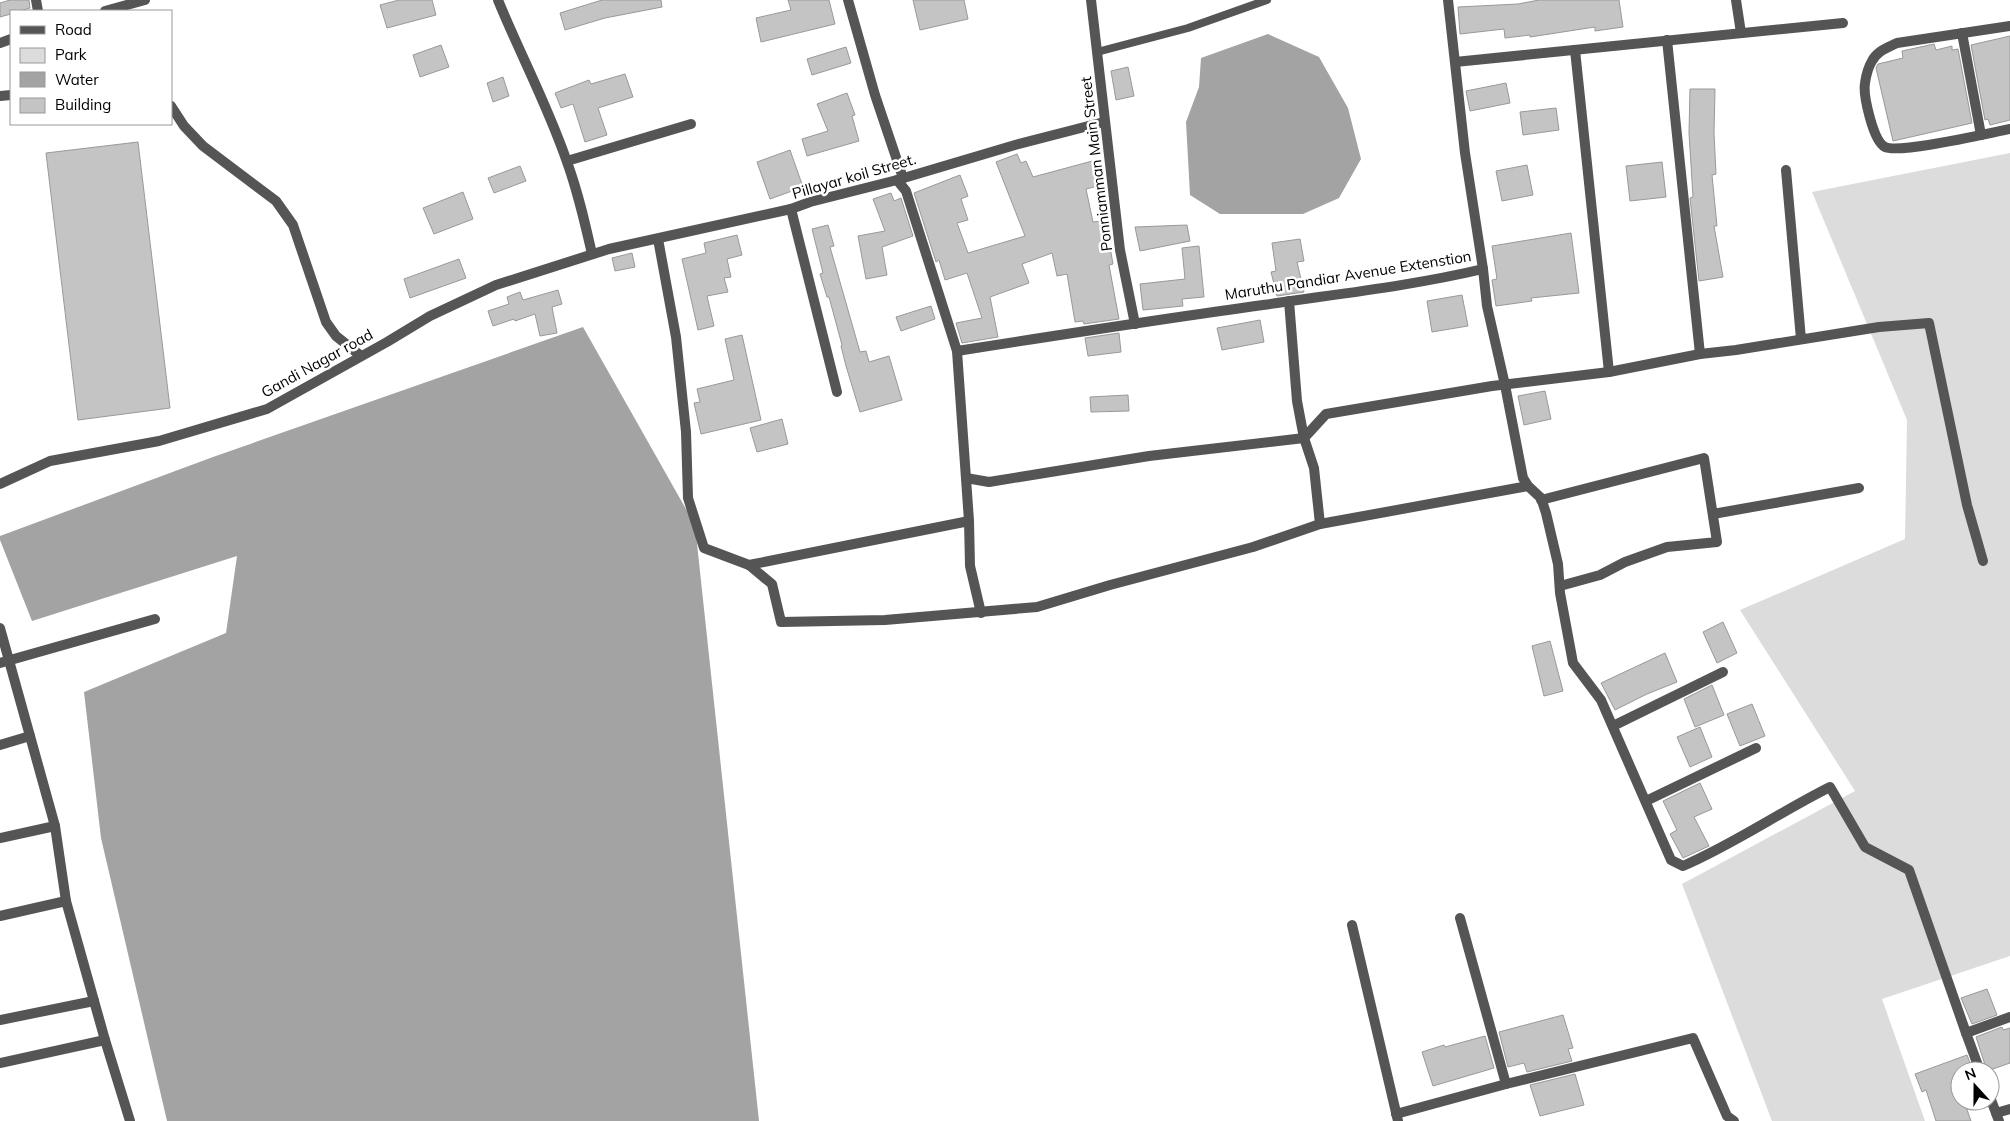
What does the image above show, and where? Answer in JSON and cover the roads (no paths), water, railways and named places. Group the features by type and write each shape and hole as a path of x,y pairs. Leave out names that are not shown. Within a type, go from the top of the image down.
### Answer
{"street":[{"path":"109,10 145,0"},
{"path":"498,0 524,62 539,91 567,161 579,196 592,254"},
{"path":"848,0 900,179 906,191 957,351 970,521 970,566 981,612"},
{"name":"Ponniamman Main Street","path":"1090,0 1120,250 1135,324"},
{"path":"1448,0 1465,153 1483,269"},
{"path":"1736,0 1741,33"},
{"path":"1455,62 1843,23"},
{"path":"2010,26 1897,43 1880,51 1873,59 1865,83 1872,127 1877,140 1886,147 1910,148 2010,129"},
{"path":"1962,33 1982,135"},
{"path":"1667,40 1700,354"},
{"path":"1576,50 1609,372"},
{"path":"172,108 184,126 204,146 276,201 293,225 326,322 336,336 361,356"},
{"name":"Pillayar koil Street.","path":"609,248 791,210 810,202 1104,122"},
{"path":"567,161 691,124"},
{"path":"1786,170 1801,339"},
{"path":"791,210 837,392"},
{"path":"658,239 676,337 686,432 688,498 704,548 749,566 772,584 781,622 885,620 1037,606 1253,547 1320,524 1528,486"},
{"name":"Gandi Nagar road","path":"0,484 50,461 159,441 267,408 430,316 496,285 609,248"},
{"name":"Maruthu Pandiar Avenue Extenstion","path":"957,351 1392,287 1483,269 1487,306 1505,384 1523,478 1541,500 1558,564 1572,663 1601,700 1671,860 1683,866 1710,855 1830,787 1865,847 1909,870 1966,1033"},
{"path":"1289,301 1297,401 1304,438 1314,468 1320,524"},
{"path":"966,478 989,482 1149,456 1304,438 1326,414 1505,384 1609,372 1700,354 1879,327 1928,323 1967,505 1984,561"},
{"path":"1541,500 1704,458 1717,542 1667,547 1625,562 1600,575 1560,586"},
{"path":"1713,514 1859,488"},
{"path":"749,566 970,521"},
{"path":"5,662 155,619"},
{"path":"0,628 5,662 30,736 55,826 66,901 130,1121"},
{"path":"1613,726 1723,672"},
{"path":"0,745 30,736"},
{"path":"1646,801 1756,748"},
{"path":"0,838 55,826"},
{"path":"0,916 66,901"},
{"path":"1460,918 1506,1084"},
{"path":"1352,925 1397,1118 1506,1084 1693,1038 1727,1116 1734,1121"},
{"path":"0,1020 94,1001"},
{"path":"1976,1061 1966,1033 2010,1017"},
{"path":"0,1062 105,1040"},
{"path":"1997,1117 2010,1109"}],"lane":[{"path":"1097,52 1188,28 1267,0"}],"water":[{"path":"1268,34 1319,57 1348,108 1361,159 1339,198 1303,214 1220,214 1190,195 1186,122 1199,87 1201,58"},
{"path":"583,327 695,525 759,1121 167,1121 101,838 84,692 226,633 237,556 32,621 0,536 213,457"}]}
